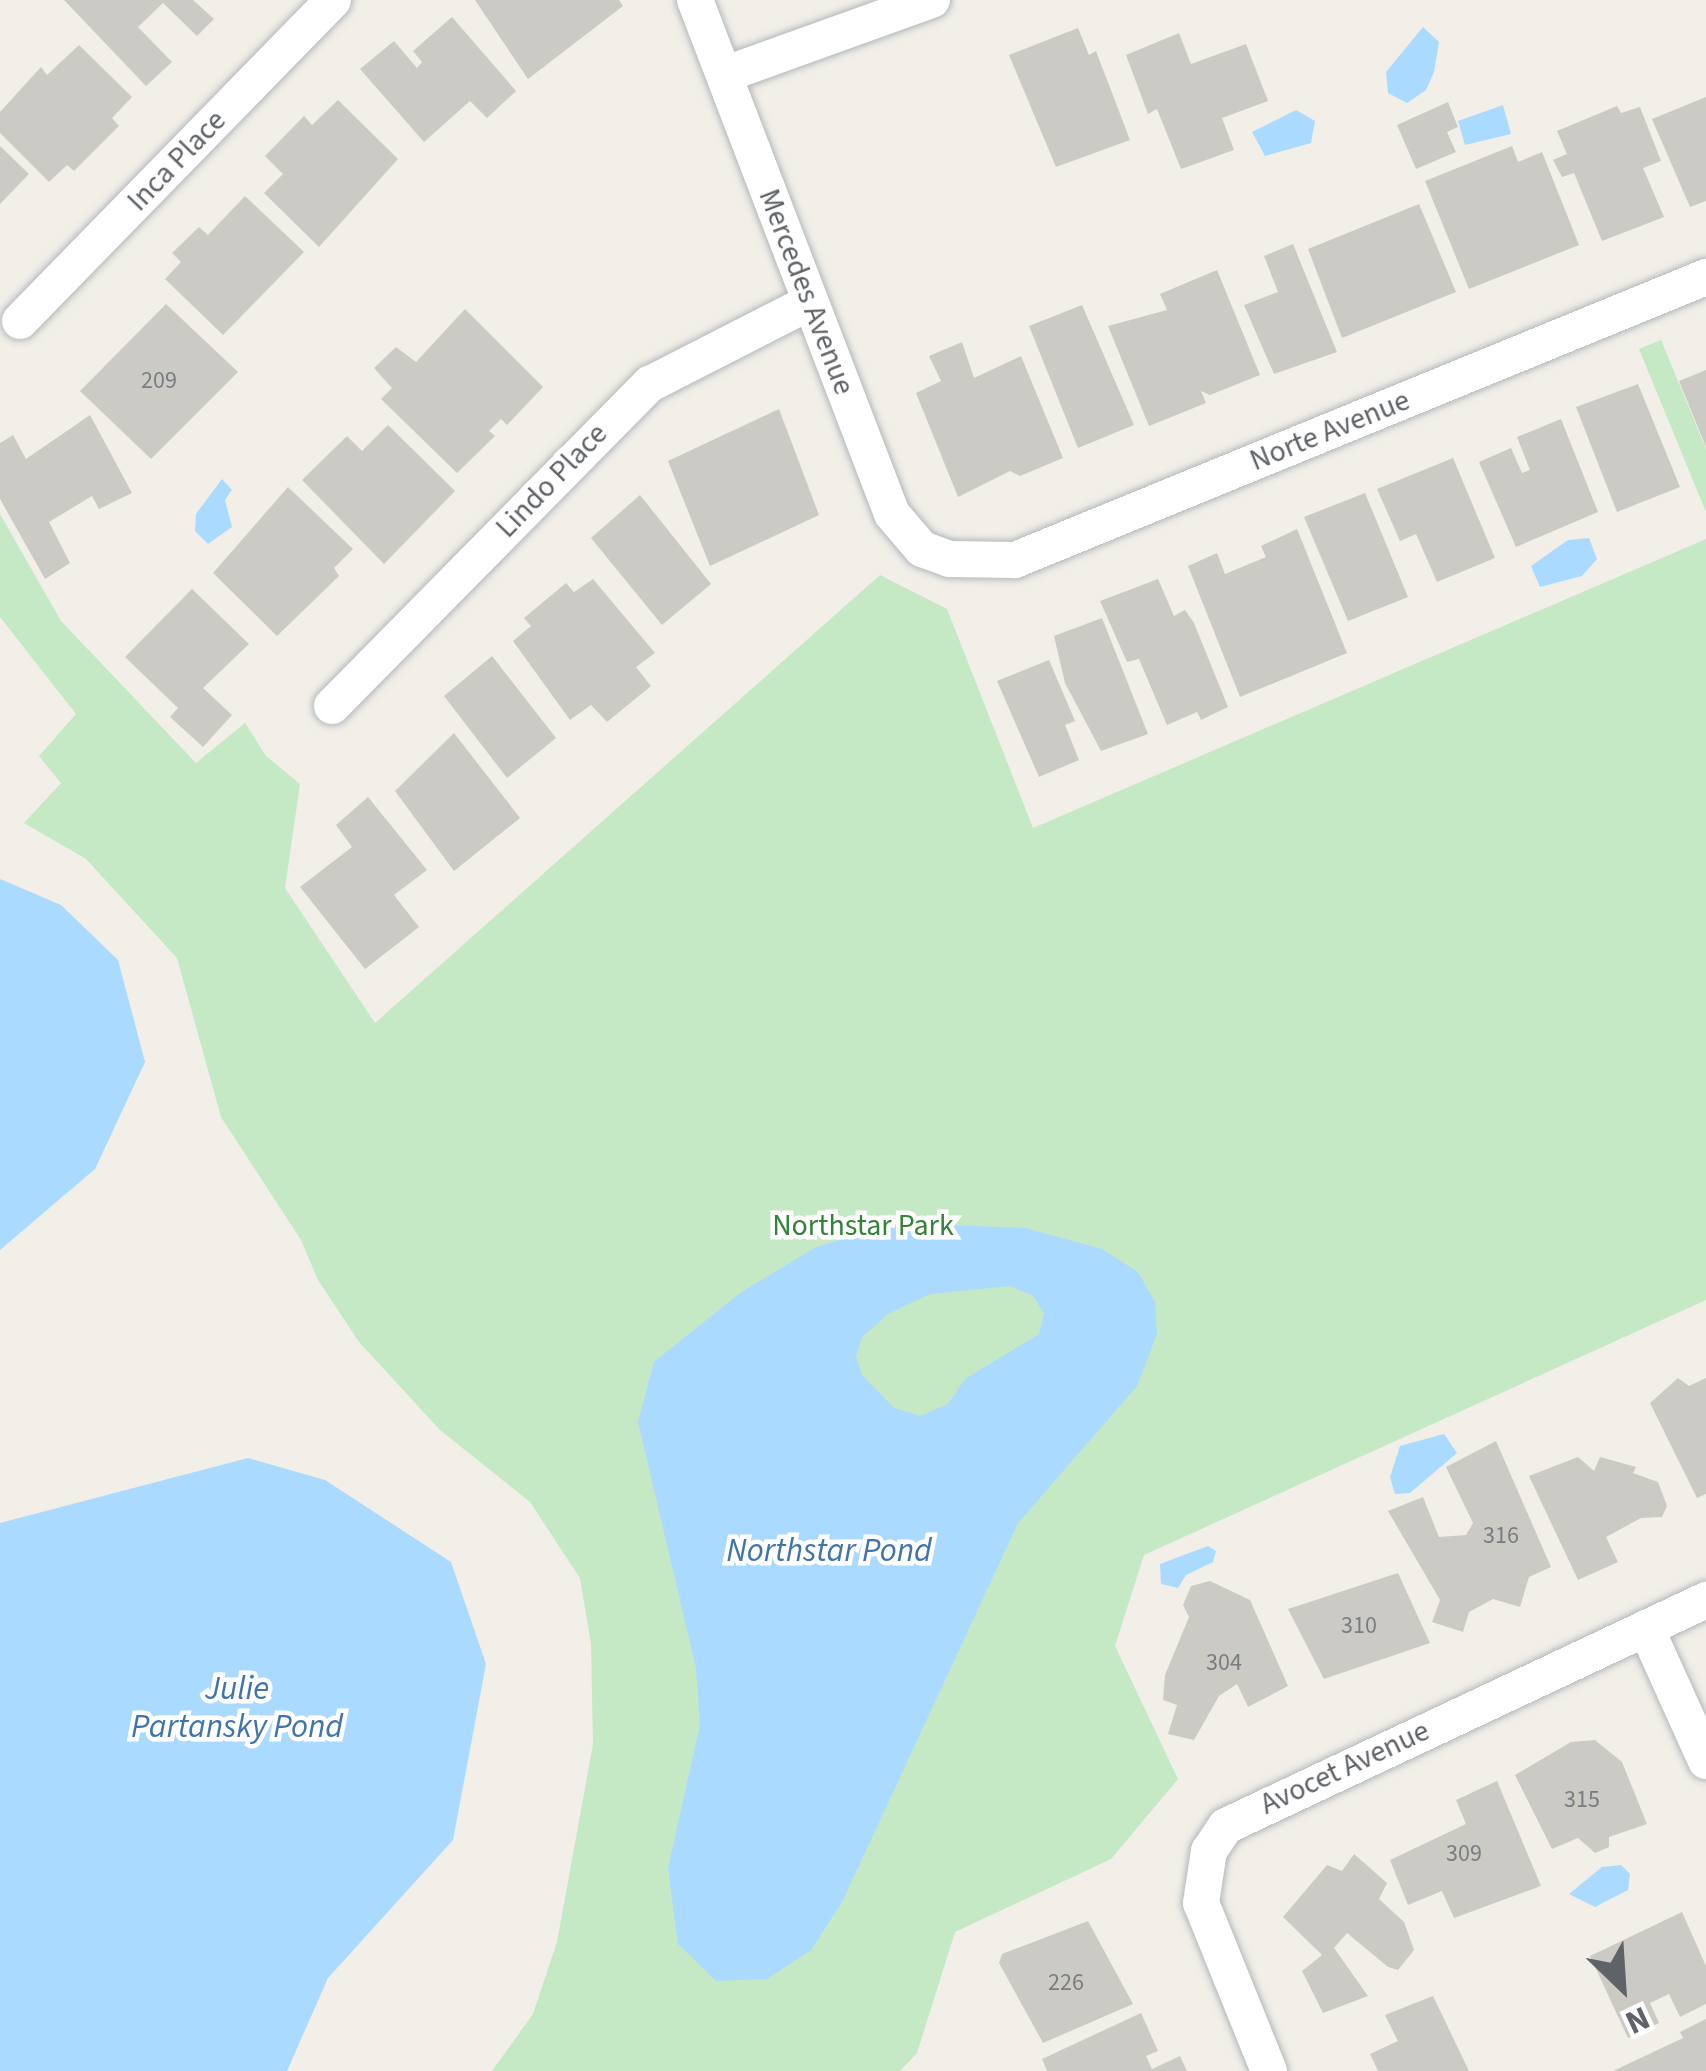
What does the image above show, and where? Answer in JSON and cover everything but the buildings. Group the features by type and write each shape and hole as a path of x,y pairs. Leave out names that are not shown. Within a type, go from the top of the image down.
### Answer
{"street":[{"name":"Inca Place","path":"20,321 333,0"},
{"name":"Mercedes Avenue","path":"695,0 892,514 922,549 949,559"},
{"path":"726,74 932,0"},
{"name":"Norte Avenue","path":"949,559 1015,560 1706,277"},
{"name":"Lindo Place","path":"332,706 650,384 808,303"},
{"name":"Avocet Avenue","path":"1269,2071 1201,1903 1209,1851 1226,1826 1706,1600"},
{"path":"1646,1628 1706,1761"}],"green space":[{"path":"1661,340 1706,449 1706,512 1639,349"},
{"name":"Northstar Park","path":"0,514 61,621 196,763 245,723 266,756 300,784 285,888 375,1023 880,575 947,609 1033,828 1706,539 1706,1300 1144,1555 1115,1646 1178,1779 1111,1859 955,1932 917,2053 900,2071 492,2071 533,2014 557,1942 593,1744 591,1644 580,1578 530,1502 440,1430 359,1342 318,1280 301,1240 221,1117 177,958 86,859 24,823 61,783 39,756 76,714 0,617"}],"water":[{"path":"1423,27 1439,42 1434,72 1426,90 1407,103 1388,93 1386,72"},
{"path":"1503,105 1511,134 1465,145 1458,121"},
{"path":"1296,110 1315,121 1311,143 1265,156 1252,132"},
{"path":"222,479 232,490 225,500 232,527 208,544 195,531 196,514"},
{"path":"1589,538 1597,559 1582,576 1540,587 1531,566 1568,540"},
{"path":"0,879 61,905 118,960 145,1062 95,1169 0,1250"},
{"name":"Northstar Pond","path":"899,1223 1025,1228 1102,1249 1138,1272 1155,1302 1157,1334 1137,1386 1018,1523 842,1902 811,1950 767,1979 716,1981 678,1944 668,1868 700,1725 696,1668 638,1422 654,1362 740,1293 816,1247","holes":["1010,1286 1033,1296 1044,1313 1039,1334 965,1379 948,1404 920,1416 894,1408 862,1375 856,1356 862,1337 888,1314 930,1294"]},
{"path":"1444,1434 1457,1453 1410,1493 1395,1494 1390,1477 1400,1446"},
{"name":"Julie Partansky Pond","path":"248,1458 325,1480 451,1562 486,1664 453,1840 328,1978 287,2071 0,2071 0,1523"},
{"path":"1208,1546 1216,1551 1213,1562 1186,1575 1178,1588 1161,1584 1160,1564"},
{"path":"1621,1865 1630,1874 1628,1890 1595,1907 1569,1894 1602,1867"}]}
